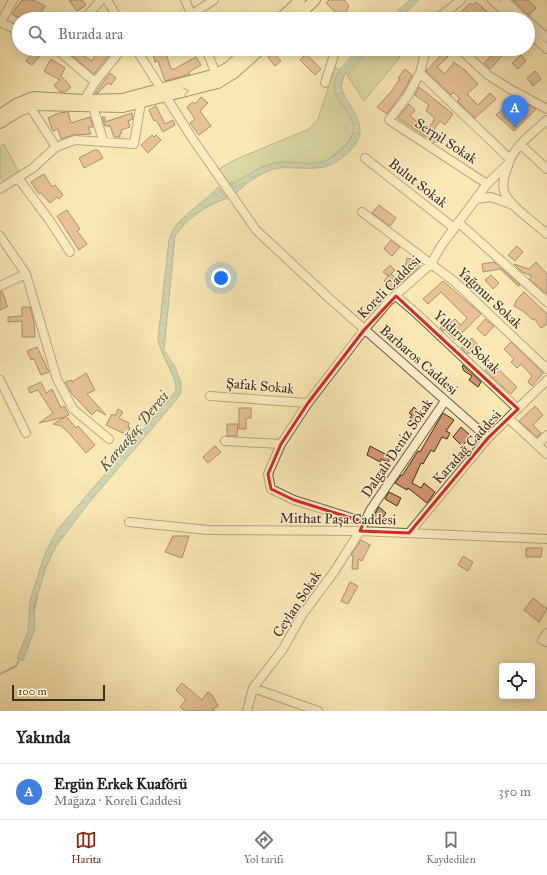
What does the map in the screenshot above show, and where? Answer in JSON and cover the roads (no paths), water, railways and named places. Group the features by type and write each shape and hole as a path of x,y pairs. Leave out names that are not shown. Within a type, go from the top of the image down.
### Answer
{"main road":[{"path":"308,12 315,0"},
{"path":"286,12 294,2"},
{"path":"0,123 19,111 35,105 93,107 123,106 141,102 163,92 216,74 229,67 241,56"},
{"path":"0,114 16,104 33,97 84,100 122,99 218,83 234,73 253,56"}],"street":[{"path":"12,28 1,22 13,0"},
{"path":"90,12 101,0"},
{"path":"107,0 114,12"},
{"path":"186,0 191,12"},
{"path":"199,12 214,0"},
{"path":"446,12 462,0"},
{"path":"492,0 506,12"},
{"path":"504,0 517,12"},
{"path":"535,27 547,38"},
{"path":"535,38 547,49"},
{"path":"67,56 95,82"},
{"path":"84,100 95,82 116,56"},
{"name":"Barbaros Caddesi","path":"140,56 223,185 256,230 364,330 488,438"},
{"path":"209,56 216,74"},
{"path":"325,84 334,56"},
{"path":"424,56 420,73 509,161 504,176 504,192 513,205 547,234"},
{"path":"468,56 488,75 547,109"},
{"name":"Serpil Sokak","path":"420,73 407,97 389,120 487,184"},
{"path":"0,189 34,168 56,148 75,140 102,140 134,144 141,102"},
{"path":"30,107 56,148"},
{"path":"93,107 102,140"},
{"name":"Koreli Caddesi","path":"364,522 294,500 271,489 268,474 281,444 308,403 364,330 389,301 431,264 456,225 487,184 509,161 521,145 547,120"},
{"path":"521,145 547,169"},
{"name":"Bulut Sokak","path":"366,158 456,225 547,302"},
{"path":"18,178 70,252"},
{"path":"476,199 491,197 513,205"},
{"name":"Yağmur Sokak","path":"362,212 455,282 547,369"},
{"path":"0,236 26,274 57,379 73,409 109,439"},
{"path":"0,286 26,274"},
{"name":"Yıldırım Sokak","path":"396,296 518,408"},
{"path":"0,380 26,433"},
{"name":"Karadağ Caddesi","path":"409,533 488,438 547,380"},
{"name":"Şafak Sokak","path":"210,396 308,403"},
{"name":"Dalgalı Deniz Sokak","path":"360,531 371,509 445,400"},
{"path":"509,419 547,454"},
{"path":"537,445 547,435"},
{"path":"225,441 281,444"},
{"name":"Mithat Paşa Caddesi","path":"129,522 208,530 360,531 547,539"},
{"name":"Ceylan Sokak","path":"253,688 283,649 302,615 334,572 360,531"},
{"path":"545,641 547,633"},
{"path":"247,711 253,688 318,711"}],"water":[{"path":"409,0 419,0 406,12 396,12"},
{"path":"352,56 363,56 344,76 341,87 357,117 360,128 359,137 351,150 337,161 319,168 279,168 263,173 243,186 235,194 228,185 267,165 281,162 317,163 333,157 343,148 351,138 353,129 352,121 338,98 335,89 335,80 342,67"},
{"path":"218,187 227,198 212,204 191,218 175,236 164,350 175,367 181,383 181,392 177,399 88,504 56,546 46,567 34,607 35,628 23,661 17,658 28,632 30,601 46,551 58,529 176,391 176,385 172,373 162,353 158,339 169,240 172,232 183,218 212,194"}],"waterway":[{"name":"Karaağaç Deresi","path":"34,610 37,597"},
{"name":"Karaağaç Deresi","path":"0,674 16,666 20,658"}],"place":[{"name":"Ergün Erkek Kuaförü","path":"515,128"}]}
